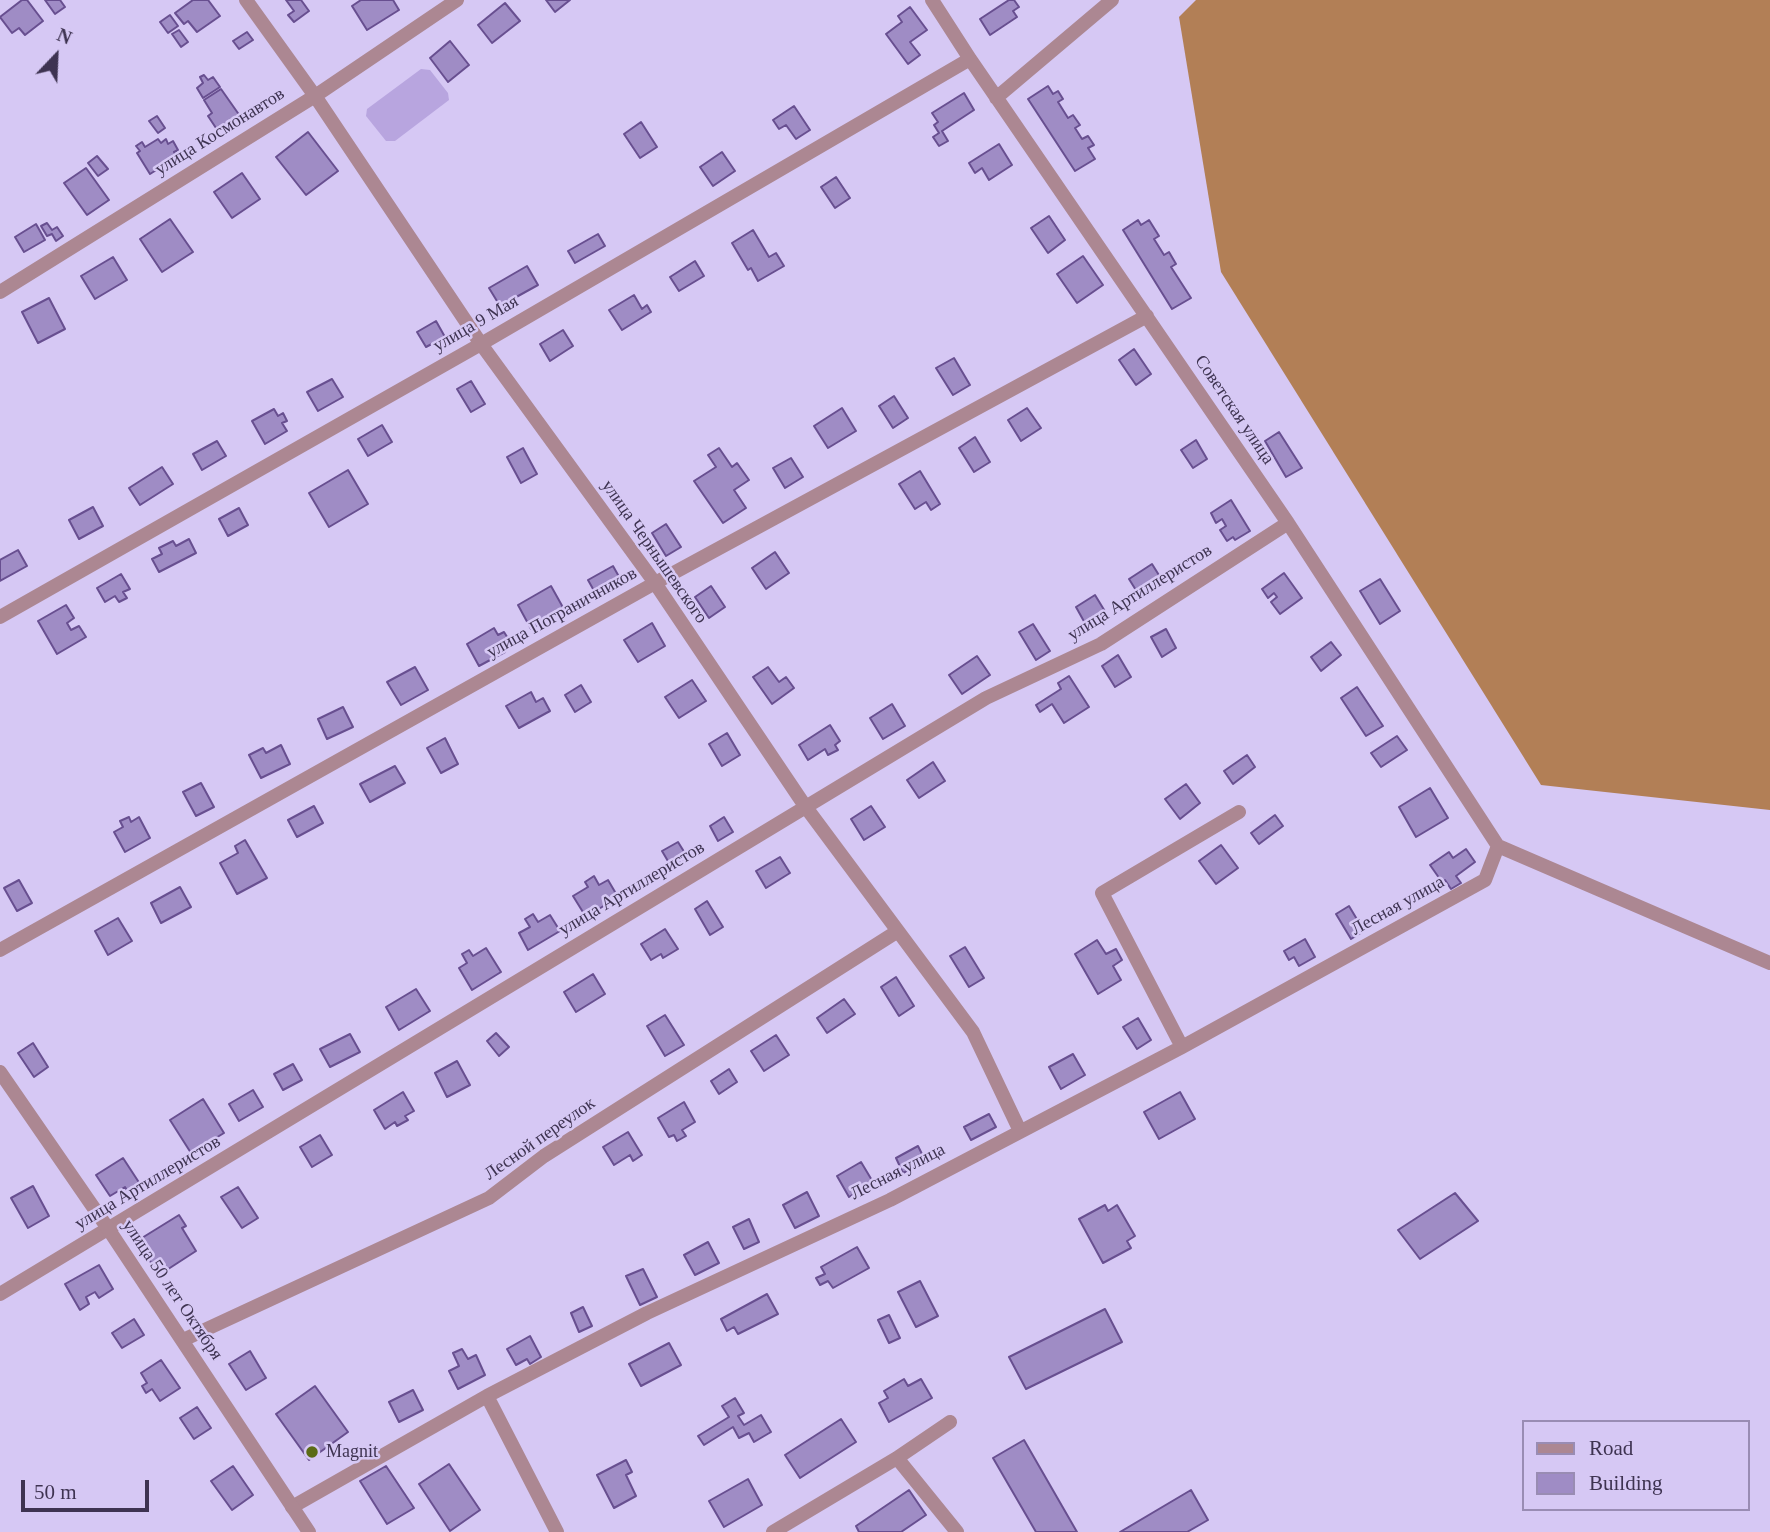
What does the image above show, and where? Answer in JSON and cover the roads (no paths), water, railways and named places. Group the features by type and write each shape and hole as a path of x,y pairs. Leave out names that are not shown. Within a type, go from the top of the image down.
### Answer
{"street":[{"name":"улица Чернышевского","path":"246,0 315,96 481,344 655,583 805,806 973,1032 1020,1131"},
{"name":"улица Космонавтов","path":"0,292 315,96 457,0"},
{"name":"Советская улица","path":"932,0 996,98 1288,523 1498,846"},
{"path":"996,98 1112,0"},
{"name":"улица 9 Мая","path":"0,617 481,344 970,59"},
{"name":"улица Пограничников","path":"0,950 655,583 1147,316"},
{"name":"улица Артиллеристов","path":"0,1294 986,698 1101,644 1288,523"},
{"path":"1182,1047 1102,893 1239,811"},
{"path":"1498,846 1770,963"},
{"name":"Лесная улица","path":"292,1507 487,1396 647,1313 890,1200 1182,1047 1485,880 1498,846"},
{"name":"Лесной переулок","path":"183,1340 489,1198 544,1156 898,931"},
{"name":"улица 50 лет Октября","path":"0,1072 183,1340 309,1532"},
{"path":"487,1396 557,1532"},
{"path":"773,1532 897,1458 950,1422"},
{"path":"897,1458 957,1532"}],"place":[{"name":"Magnit","path":"312,1452"}]}
